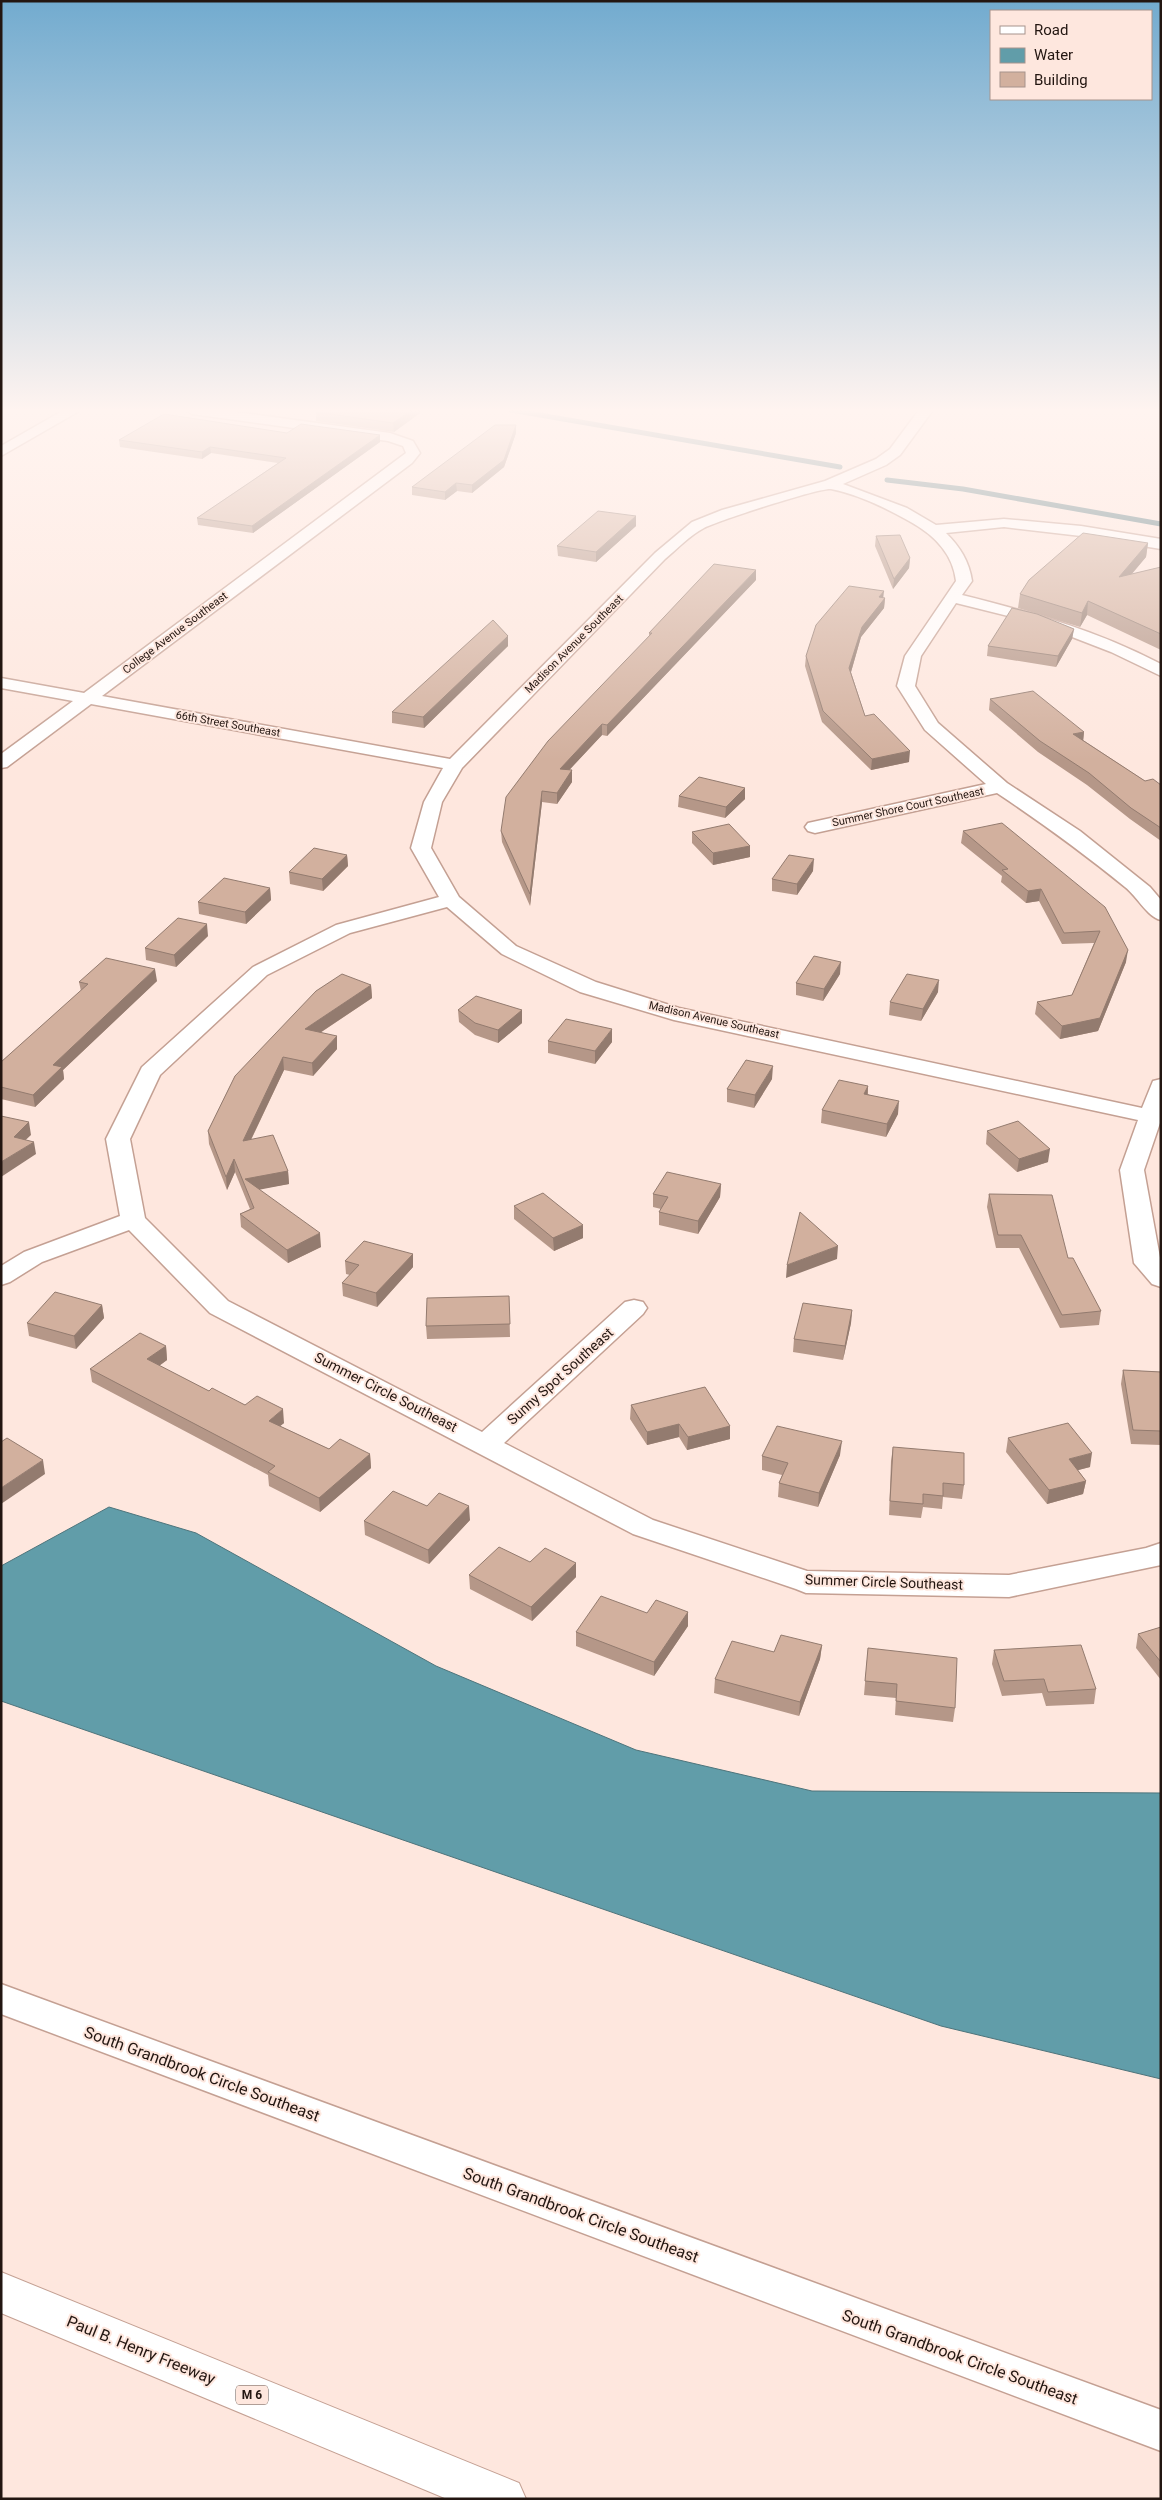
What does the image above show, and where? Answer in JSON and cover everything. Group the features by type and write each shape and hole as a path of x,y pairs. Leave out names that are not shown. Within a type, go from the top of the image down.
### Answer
{"highway":[{"name":"Paul B. Henry Freeway","path":"1,2292 503,2499"}],"street":[{"name":"College Avenue Southeast","path":"1,763 318,527"},
{"name":"Madison Avenue Southeast","path":"695,527 660,556 454,765 433,802 421,848 451,900 509,950 588,987 674,1013 1149,1116"},
{"path":"927,527 945,539 960,560 964,582 913,656 906,686 931,726 1000,788 1074,835 1143,891 1161,914"},
{"path":"933,530 967,527"},
{"path":"1031,527 1161,544"},
{"path":"952,598 1042,620 1117,648 1161,671"},
{"name":"66th Street Southeast","path":"1,683 454,765"},
{"name":"Summer Shore Court Southeast","path":"815,827 1000,788"},
{"path":"1,1277 33,1257 133,1220 118,1139 150,1072 214,1011 260,972 343,929 451,900"},
{"path":"1161,1086 1149,1116 1132,1170 1147,1262 1161,1279"},
{"name":"Summer Circle Southeast","path":"133,1220 219,1307 643,1527 806,1582 1009,1586 1154,1557 1161,1553"},
{"name":"Sunny Spot Southeast","path":"486,1444 634,1308"},
{"name":"South Grandbrook Circle Southeast","path":"1,1999 1161,2432"}],"water":[{"path":"109,1507 196,1533 436,1666 636,1750 812,1791 1161,1793 1161,2079 941,2026 1,1701 1,1566"}],"building":[{"path":"580,527 624,527 596,552 557,546"},
{"path":"1083,533 1148,543 1119,577 1161,567 1161,634 1088,601 1082,613 1020,594 1029,580"},
{"path":"900,535 910,558 894,579 876,536"},
{"path":"714,564 756,570 607,725 602,724 560,769 572,770 557,793 542,791 530,894 501,831 506,797 548,741 652,633 649,633"},
{"path":"849,586 884,591 879,597 885,598 862,627 849,668 865,716 874,714 910,751 872,759 823,711 806,656 816,625"},
{"path":"1012,608 1037,614 1074,629 1058,656 988,646"},
{"path":"493,620 508,636 423,717 392,712"},
{"path":"1033,691 1084,732 1073,734 1145,781 1153,779 1161,785 1161,828 1131,808 1089,773 1040,741 990,699"},
{"path":"699,777 745,788 726,807 679,796"},
{"path":"1002,823 1105,907 1128,950 1100,1018 1062,1026 1037,1002 1072,995 1100,931 1064,933 1041,889 1028,891 1002,870 1008,869 963,831"},
{"path":"729,824 750,846 713,853 692,832"},
{"path":"314,848 347,855 322,879 289,872"},
{"path":"789,855 814,859 797,884 772,879"},
{"path":"224,878 270,888 245,912 198,902"},
{"path":"178,918 207,924 174,955 145,948"},
{"path":"814,956 841,962 824,989 796,983"},
{"path":"106,958 155,969 53,1065 62,1067 33,1095 1,1087 1,1062 88,984 79,982"},
{"path":"342,974 371,985 305,1029 337,1036 312,1063 283,1057 243,1141 273,1135 288,1171 245,1179 320,1233 287,1250 240,1214 254,1208 234,1159 226,1177 208,1131 235,1076 316,991"},
{"path":"907,974 939,980 923,1009 890,1002"},
{"path":"476,996 522,1010 498,1030 475,1023 458,1010"},
{"path":"566,1019 612,1029 595,1051 548,1041"},
{"path":"746,1060 773,1066 755,1095 727,1089"},
{"path":"839,1080 868,1086 864,1094 899,1101 887,1124 822,1110"},
{"path":"1,1116 29,1122 14,1137 34,1142 1,1162"},
{"path":"1018,1121 1050,1149 1019,1159 987,1131"},
{"path":"667,1172 721,1184 698,1221 659,1212 668,1197 653,1194"},
{"path":"543,1193 583,1225 553,1238 514,1206"},
{"path":"989,1194 1052,1195 1068,1258 1073,1258 1101,1311 1062,1315 1021,1235 998,1235"},
{"path":"800,1212 838,1246 787,1265"},
{"path":"364,1241 413,1254 376,1293 342,1283 359,1265 345,1261"},
{"path":"55,1292 102,1305 74,1336 27,1323"},
{"path":"509,1296 510,1324 426,1326 427,1298"},
{"path":"803,1303 852,1310 845,1346 794,1339"},
{"path":"140,1333 166,1346 147,1359 209,1391 212,1388 245,1405 257,1396 283,1409 269,1421 329,1449 340,1439 370,1454 319,1498 268,1472 275,1466 90,1369"},
{"path":"1123,1370 1161,1372 1161,1431 1133,1430"},
{"path":"705,1387 730,1426 688,1437 679,1424 647,1432 631,1405"},
{"path":"1068,1423 1092,1453 1069,1459 1086,1481 1049,1490 1008,1438"},
{"path":"777,1426 842,1441 819,1493 779,1483 788,1463 762,1456"},
{"path":"7,1438 43,1460 1,1488 1,1442"},
{"path":"893,1447 964,1453 964,1485 943,1483 943,1496 923,1494 923,1504 890,1501"},
{"path":"393,1491 427,1506 439,1493 469,1506 428,1550 364,1521"},
{"path":"499,1547 530,1562 545,1548 576,1563 531,1607 469,1575"},
{"path":"601,1596 647,1613 656,1600 688,1612 654,1662 576,1632"},
{"path":"1161,1627 1161,1662 1138,1634"},
{"path":"781,1635 822,1645 800,1702 715,1679 732,1641 774,1652"},
{"path":"1081,1645 1096,1689 1048,1692 1044,1679 1004,1681 994,1650"},
{"path":"868,1648 957,1658 955,1708 896,1701 897,1684 865,1681"}]}
